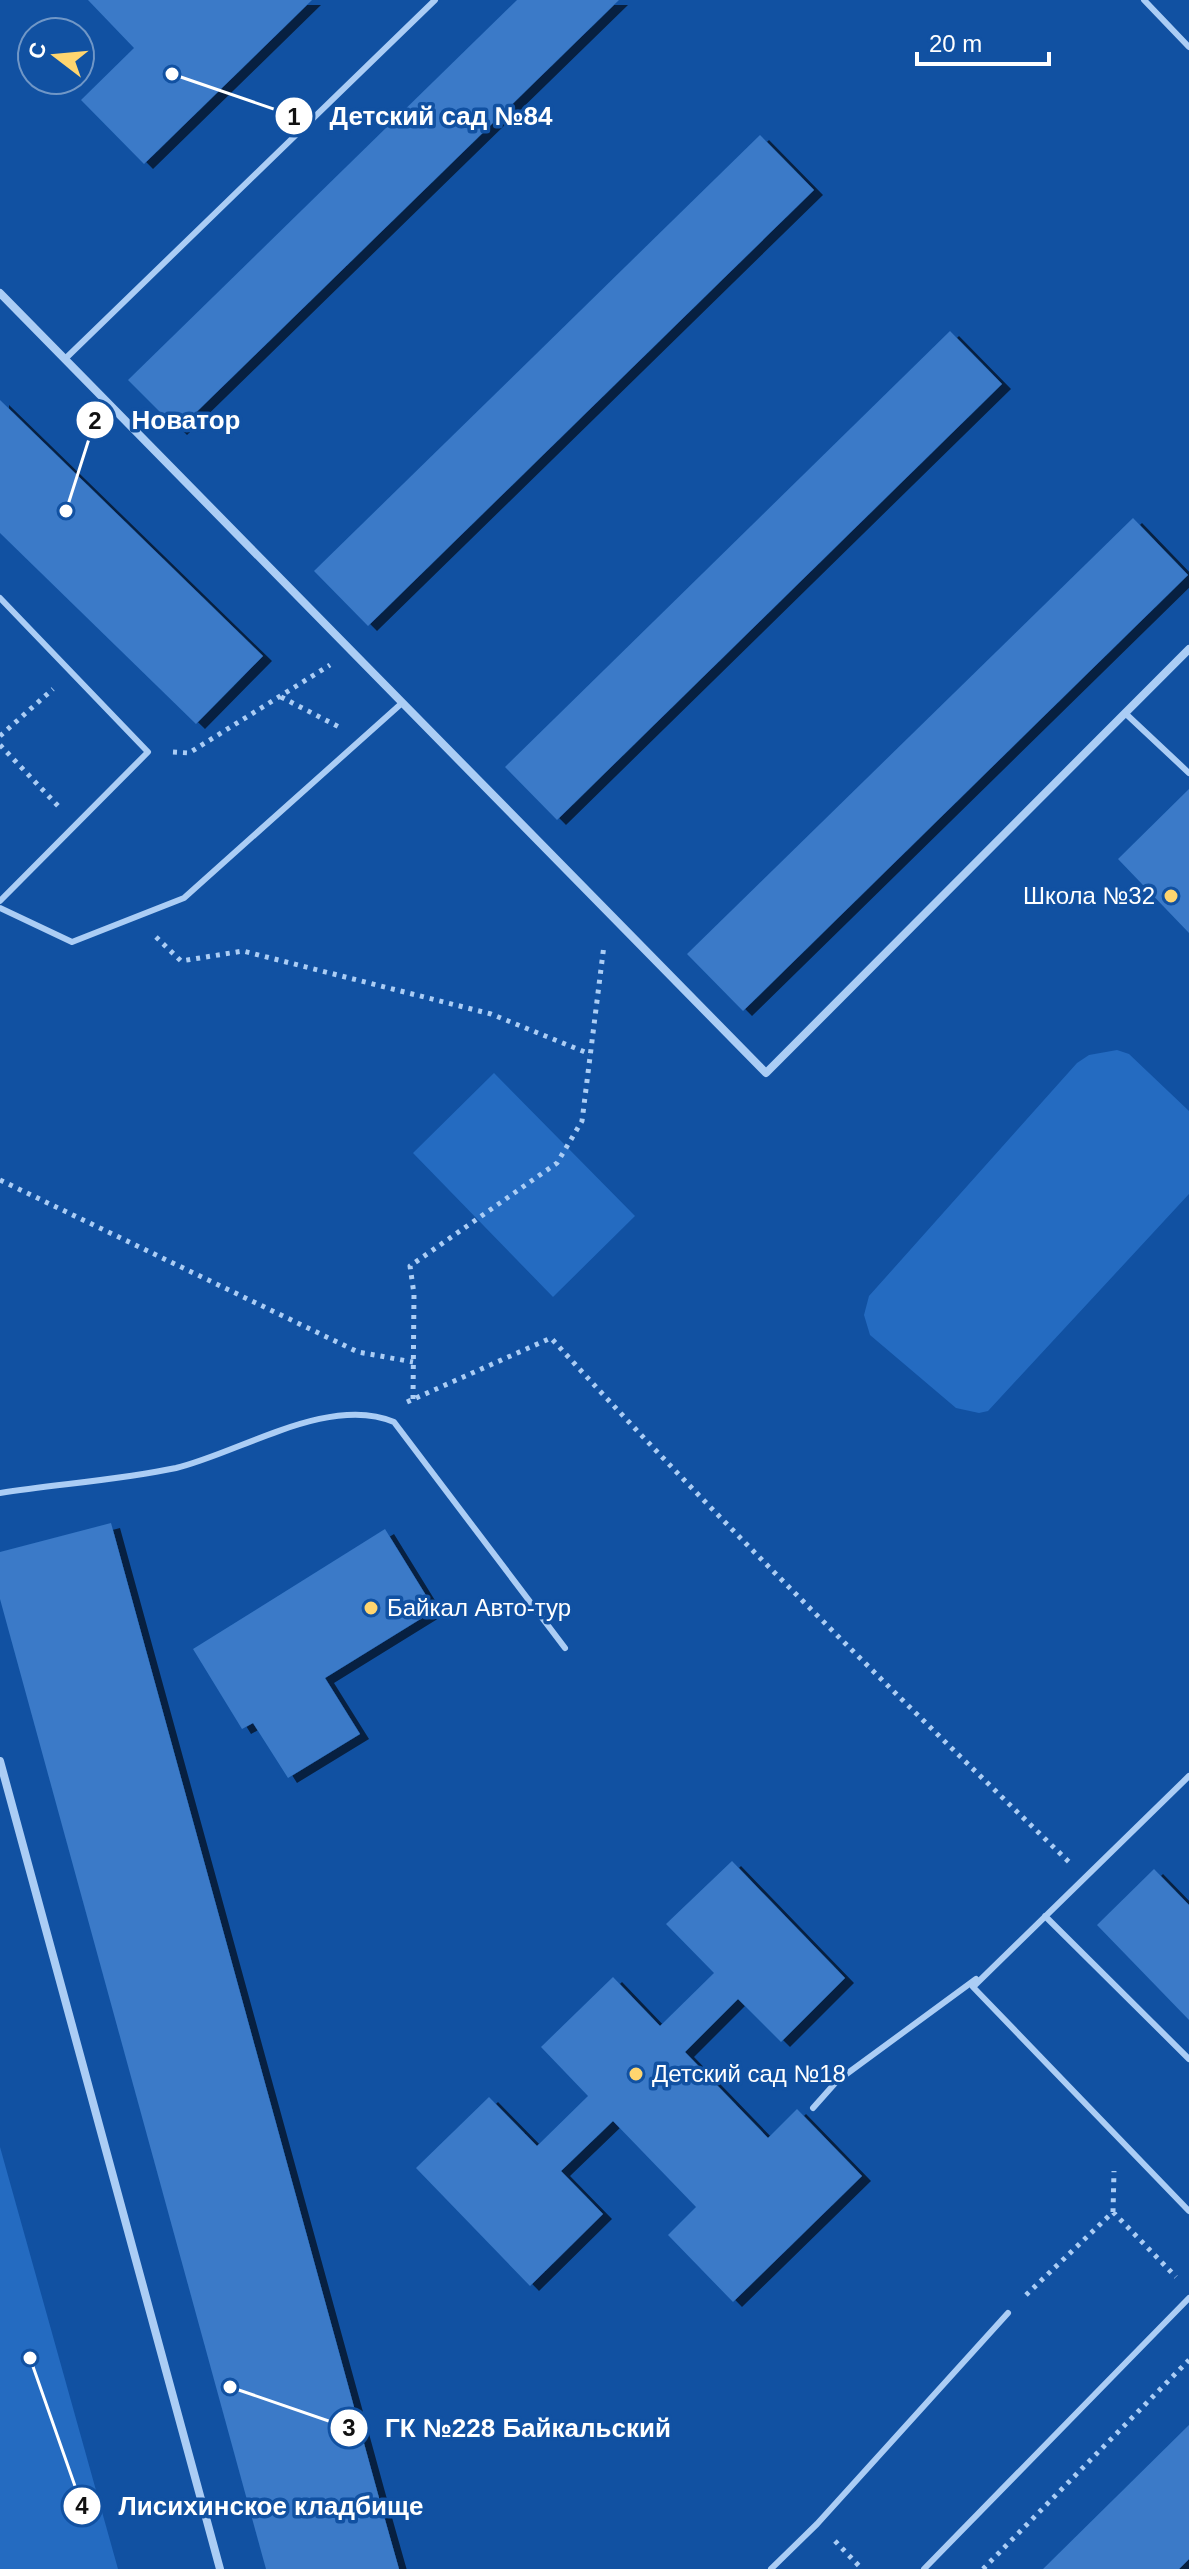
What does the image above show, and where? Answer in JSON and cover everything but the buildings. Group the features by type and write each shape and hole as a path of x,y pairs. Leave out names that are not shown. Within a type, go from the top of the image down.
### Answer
{"street":[{"path":"0,293 766,1073 1189,649"},
{"path":"0,1761 220,2569"}],"lane":[{"path":"1144,0 1189,47"},
{"path":"65,359 433,1"},
{"path":"0,598 148,752 0,901"},
{"path":"0,908 72,942 184,898 402,703"},
{"path":"1125,713 1189,773"},
{"path":"0,1493 177,1467 319,1419 377,1415 394,1422 565,1648"},
{"path":"1189,1776 973,1987 1189,2211"},
{"path":"1045,1916 1189,2059"},
{"path":"813,2108 837,2081 995,1965"},
{"path":"924,2569 1189,2298"},
{"path":"771,2569 817,2524 1008,2313"}],"path":[{"path":"148,752 189,753 352,651"},
{"path":"0,736 71,672"},
{"path":"280,696 363,739"},
{"path":"0,745 76,824"},
{"path":"413,1399 410,1266 557,1163 582,1121 608,912"},
{"path":"134,918 181,961 243,951 491,1014 590,1054"},
{"path":"0,1180 358,1352 413,1362"},
{"path":"377,1415 551,1338 683,1482 817,1618 1085,1877"},
{"path":"1008,2313 1113,2212 1115,2132"},
{"path":"1113,2212 1178,2279"},
{"path":"983,2569 1189,2360"},
{"path":"817,2524 862,2569"}],"shaded area":[{"path":"1117,1050 1129,1054 1189,1111 1189,1194 988,1411 979,1413 956,1408 870,1335 864,1315 869,1296 1077,1063 1089,1055"},
{"path":"494,1073 635,1216 553,1297 413,1153"},
{"path":"0,2147 118,2569 0,2569"}],"place":[{"name":"Детский сад №84","path":"172,74"},
{"name":"Новатор","path":"66,511"},
{"name":"Школа №32","path":"1171,896"},
{"name":"Байкал Авто-тур","path":"371,1608"},
{"name":"Детский сад №18","path":"636,2074"},
{"name":"Лисихинское кладбище","path":"30,2358"},
{"name":"ГК №228 Байкальский","path":"230,2387"}]}
